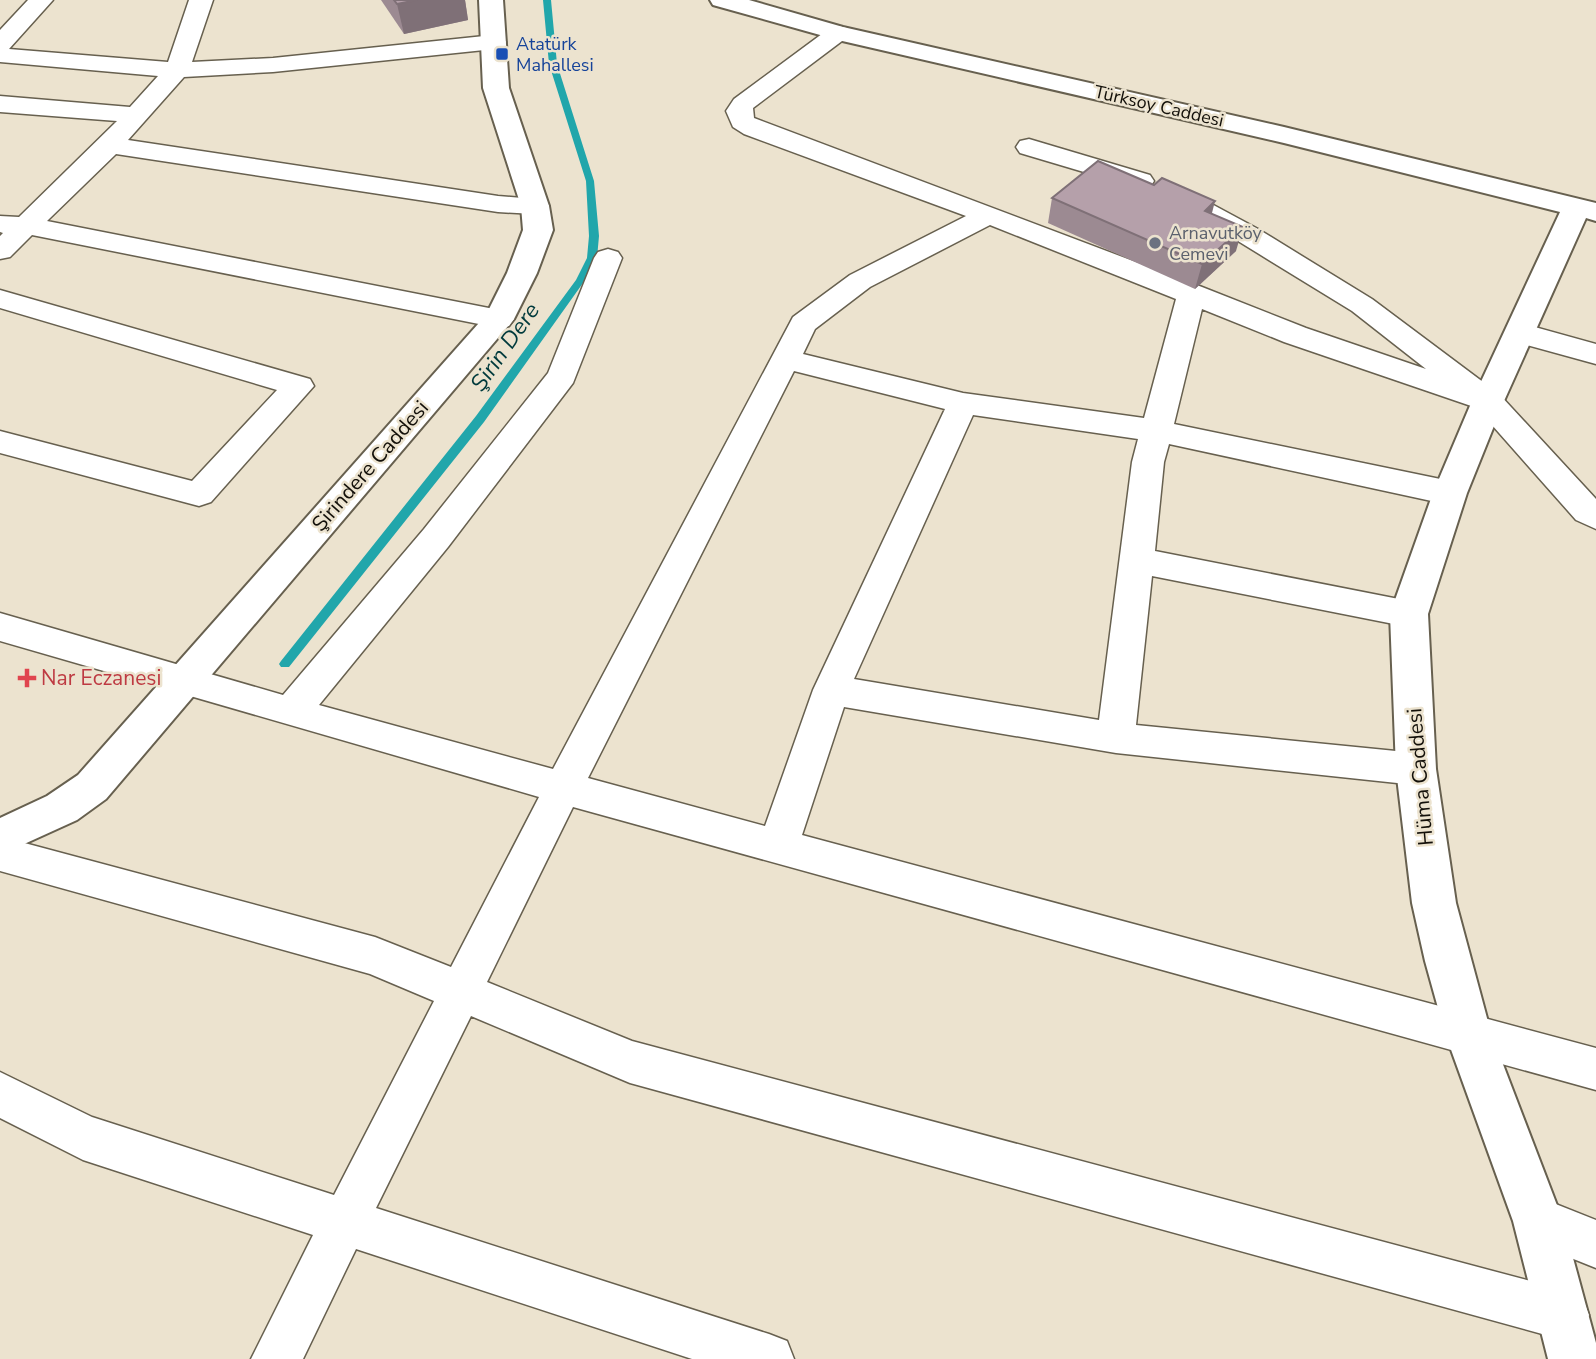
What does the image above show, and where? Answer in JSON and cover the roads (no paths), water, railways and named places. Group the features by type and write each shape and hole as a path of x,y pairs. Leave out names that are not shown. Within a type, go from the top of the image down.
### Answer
{"street":[{"path":"0,44 41,0"},
{"path":"0,251 14,225 110,145 177,70 201,0"},
{"name":"Şirindere Caddesi","path":"0,837 62,808 92,787 499,318 538,230 535,206 496,88 491,0"},
{"name":"Türksoy Caddesi","path":"722,0 838,33 1271,132 1587,209"},
{"path":"838,33 743,104 739,111 742,122 753,129 989,215 1295,335 1488,401"},
{"path":"0,55 177,70 273,65 494,42"},
{"path":"0,104 137,115"},
{"path":"110,145 484,202 535,206"},
{"path":"1030,148 1152,184 1248,234 1362,305 1488,401 1596,517"},
{"name":"Hüma Caddesi","path":"1574,1359 1538,1221 1468,1033 1434,903 1416,769 1409,614 1450,493 1488,401 1520,333 1587,209"},
{"path":"276,1359 563,788 803,324 860,281 989,215"},
{"path":"14,225 499,318"},
{"path":"290,712 436,538 562,376 608,258"},
{"path":"1116,738 1148,462 1192,293"},
{"path":"0,299 299,386 199,494 0,442"},
{"path":"1520,333 1596,354"},
{"path":"785,359 963,403 1158,431 1450,493"},
{"path":"778,847 831,690 963,403"},
{"path":"1138,560 1409,614"},
{"path":"0,627 563,788 1596,1069"},
{"path":"831,690 1116,738 1416,769"},
{"path":"0,851 5,855 376,956 631,1062 1564,1315"},
{"path":"0,1094 83,1138 769,1359"},
{"path":"1538,1221 1596,1244"}],"waterway":[{"name":"Şirin Dere","path":"285,664 480,419 580,281 592,258 594,236 590,181 553,64 547,0"}],"place":[{"name":"Atatürk Mahallesi","path":"502,54"},
{"name":"Arnavutköy Cemevi","path":"1155,243"},
{"name":"Nar Eczanesi","path":"27,678"}]}
